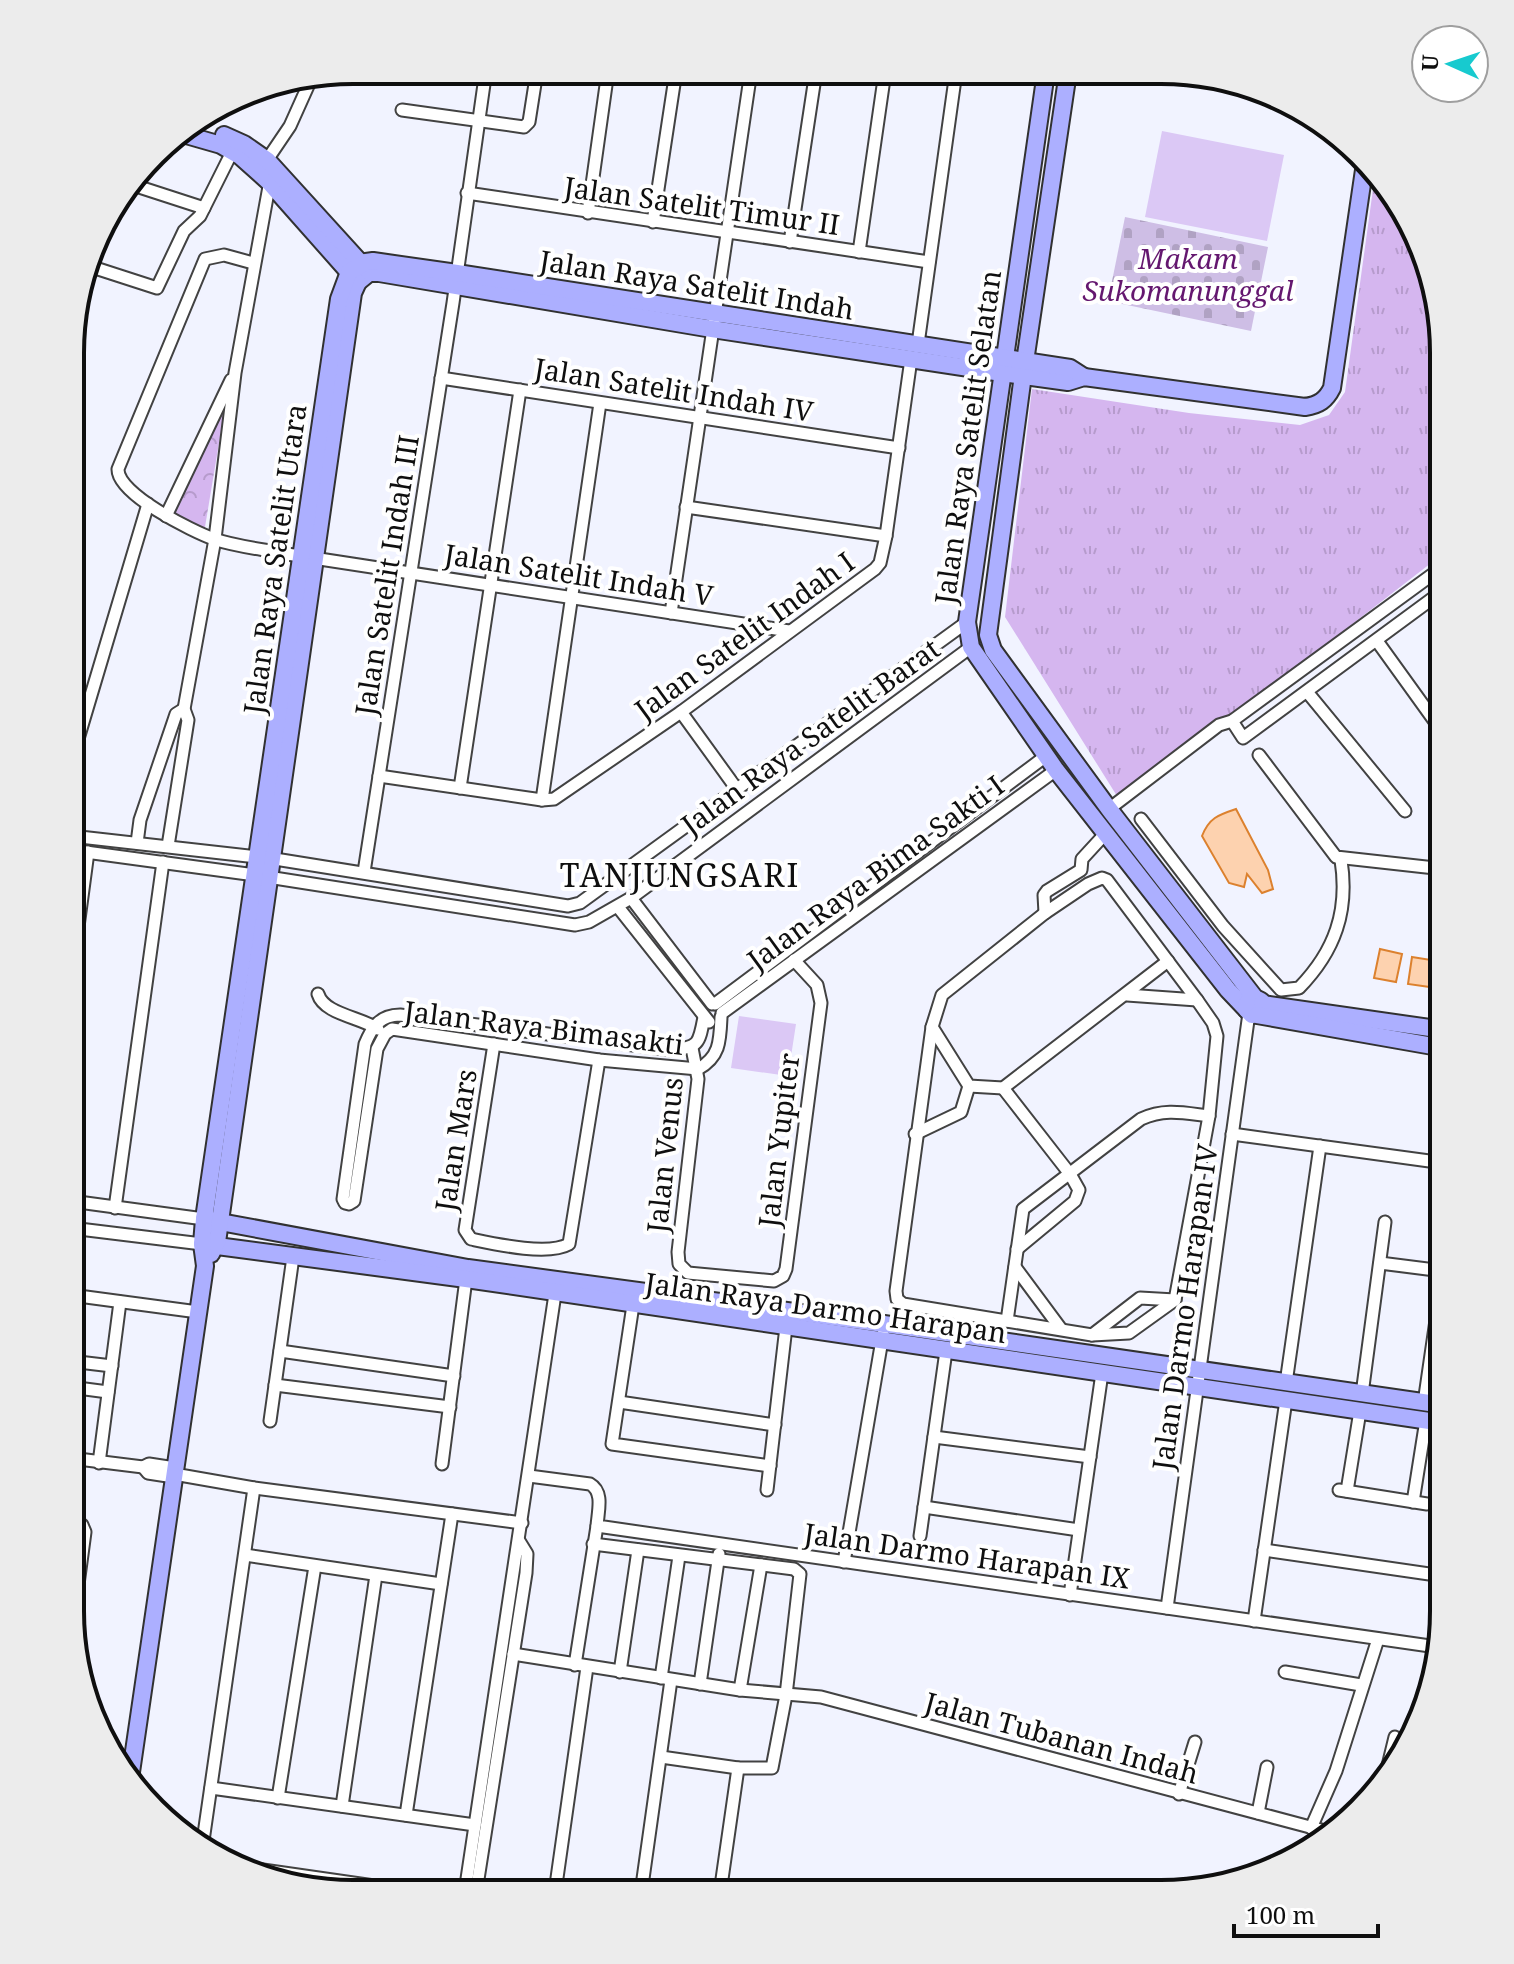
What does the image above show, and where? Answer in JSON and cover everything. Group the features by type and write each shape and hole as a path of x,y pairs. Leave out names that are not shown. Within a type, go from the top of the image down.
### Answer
{"street":[{"name":"Jalan Satelit Indah III","path":"364,872 484,84"},
{"path":"402,110 524,127 528,125 535,84"},
{"path":"588,213 606,84"},
{"path":"653,222 674,84"},
{"path":"671,613 749,84"},
{"path":"790,242 814,84"},
{"path":"859,252 883,84"},
{"name":"Jalan Satelit Indah I","path":"542,800 554,799 681,712 875,569 886,536 954,84"},
{"name":"Jalan Raya Satelit Selatan","path":"1044,84 967,622 971,647 1094,820 1228,990 1254,1008"},
{"name":"Jalan Raya Satelit Selatan","path":"1066,84 988,635 993,650 1254,1008"},
{"path":"168,846 188,720 184,709 215,539 235,373 253,263 271,171 307,88"},
{"path":"203,130 236,139 271,171 359,273"},
{"path":"193,137 233,150 271,171"},
{"path":"98,269 156,288 184,231 198,219 233,150"},
{"name":"Jalan Raya Satelit Indah","path":"359,273 373,261 456,279 713,321 1024,368 1070,368 1084,377 1305,407 1316,405 1328,397 1334,377 1363,176"},
{"path":"142,188 204,208"},
{"name":"Jalan Satelit Timur II","path":"467,193 929,262"},
{"name":"Jalan Satelit Indah V","path":"253,263 224,255 205,259 118,469 120,480 148,504 215,539 307,557 789,631"},
{"name":"Jalan Raya Satelit Utara","path":"210,1233 307,557 339,299 359,273"},
{"path":"166,516 235,373"},
{"name":"Jalan Satelit Indah IV","path":"441,378 899,448"},
{"path":"460,788 520,390"},
{"path":"379,776 542,800 600,403"},
{"path":"84,719 148,504"},
{"path":"686,507 886,536"},
{"path":"1094,820 1219,725 1232,721 1430,576"},
{"path":"1232,721 1243,738 1430,601"},
{"name":"Jalan Raya Satelit Barat","path":"264,857 568,906 580,903 967,622"},
{"path":"1377,641 1430,714"},
{"name":"Jalan Raya Satelit Barat","path":"262,876 575,925 589,922 631,898 971,647"},
{"path":"1308,693 1405,811"},
{"path":"137,843 140,820 176,714 184,709"},
{"path":"681,712 736,788"},
{"path":"1259,755 1331,853 1341,860 1430,868"},
{"name":"Jalan Raya Bima Sakti I","path":"717,1010 1015,778 1051,763"},
{"name":"Jalan Raya Bima Sakti I","path":"717,1010 794,960 1024,792 1051,763"},
{"path":"1015,778 1024,792"},
{"path":"1141,819 1223,926 1281,990 1299,988 1320,967 1340,924 1344,887 1341,860"},
{"path":"1088,884 1081,870 1082,859 1105,834"},
{"path":"84,837 264,857"},
{"path":"84,852 262,876"},
{"path":"84,882 88,852"},
{"path":"115,1208 163,862"},
{"path":"1045,913 1044,895 1047,891 1081,870"},
{"path":"1102,878 1107,880 1197,1000 1213,1023 1217,1036 1209,1116 1175,1300 1129,1333 1092,1335 903,1304 897,1299 896,1291 915,1134 932,1027 942,995 1045,913 1088,884 1102,878"},
{"path":"618,907 712,1023 717,1010 631,898"},
{"name":"Jalan Yupiter","path":"727,1278 774,1281 780,1279 786,1269 821,1003 817,985 794,960"},
{"path":"969,1086 1003,1088 1168,961"},
{"name":"Jalan Raya Bimasakti","path":"318,994 328,1009 374,1026 385,1034 395,1028 599,1060 698,1069 714,1058 720,1043 717,1010"},
{"path":"1127,995 1197,1000"},
{"path":"1254,1008 1429,1028"},
{"path":"1254,1008 1429,1045"},
{"name":"Jalan Darmo Harapan IV","path":"1167,1608 1232,1134 1254,1008"},
{"name":"Jalan Raya Bimasakti","path":"374,1026 384,1017 400,1015 672,1050 692,1048 701,1034 704,1016"},
{"path":"374,1026 365,1044 343,1199 349,1204 354,1201 377,1049 385,1034"},
{"path":"915,1134 961,1112 969,1086 932,1027"},
{"name":"Jalan Mars","path":"494,1044 465,1230 471,1239 520,1247 554,1249 565,1247 571,1239 599,1060"},
{"name":"Jalan Venus","path":"692,1048 698,1069 677,1258 688,1273 727,1278"},
{"path":"1003,1088 1079,1190 1078,1196 1017,1249"},
{"path":"1007,1321 1023,1209 1141,1119 1155,1112 1166,1110 1209,1116"},
{"path":"1232,1134 1429,1161"},
{"path":"1286,1383 1320,1146"},
{"path":"84,1203 210,1233"},
{"path":"1385,1222 1361,1402 1343,1490 1427,1504"},
{"path":"84,1228 210,1233"},
{"path":"132,1764 210,1233"},
{"name":"Jalan Raya Darmo Harapan","path":"210,1233 293,1257 466,1279 786,1327 883,1333 946,1351 1102,1373 1286,1383 1429,1421"},
{"name":"Jalan Raya Darmo Harapan","path":"210,1233 468,1268 1198,1379 1286,1400 1429,1404"},
{"path":"270,1421 293,1257"},
{"path":"1380,1263 1429,1267"},
{"path":"1015,1267 1061,1329"},
{"path":"442,1464 466,1279"},
{"path":"477,1880 519,1541 555,1294"},
{"path":"84,1297 198,1312"},
{"path":"1092,1335 1140,1298 1175,1300"},
{"path":"99,1463 120,1302"},
{"path":"633,1305 614,1444 770,1466"},
{"path":"767,1490 786,1327"},
{"path":"844,1562 883,1333"},
{"path":"280,1351 454,1376"},
{"path":"920,1536 946,1351"},
{"path":"84,1363 112,1366"},
{"path":"1424,1403 1429,1366"},
{"path":"1070,1595 1102,1373"},
{"path":"275,1385 450,1407"},
{"path":"84,1389 108,1392"},
{"path":"1254,1621 1286,1400"},
{"path":"619,1402 775,1425"},
{"path":"1413,1502 1426,1420"},
{"path":"934,1437 1090,1457"},
{"path":"84,1460 143,1467 148,1473 175,1473 254,1488 522,1523"},
{"path":"529,1476 590,1484 599,1495 556,1880"},
{"path":"204,1834 254,1488"},
{"path":"924,1507 1079,1530"},
{"path":"406,1815 452,1514"},
{"name":"Jalan Darmo Harapan IX","path":"597,1526 1427,1646"},
{"path":"467,1880 475,1825 513,1654 528,1557 519,1541"},
{"path":"593,1544 798,1571 800,1578 786,1695 772,1768 738,1768 661,1757"},
{"path":"700,1684 719,1544"},
{"path":"620,1672 638,1550"},
{"path":"1264,1550 1429,1574"},
{"path":"245,1555 441,1584"},
{"path":"643,1880 661,1757 679,1556"},
{"path":"740,1690 761,1565"},
{"path":"278,1798 315,1566"},
{"path":"342,1806 376,1575"},
{"path":"1311,1828 1336,1771 1378,1639"},
{"name":"Jalan Tubanan Indah","path":"513,1654 740,1690 821,1697 1317,1829"},
{"path":"1285,1672 1361,1685"},
{"path":"1393,1746 1395,1737"},
{"path":"1179,1794 1195,1742"},
{"path":"1258,1813 1267,1767"},
{"path":"722,1880 738,1768"},
{"path":"211,1788 475,1825"}],"green space":[{"path":"1373,189 1402,234 1416,267 1428,318 1430,564 1284,677 1117,796 1005,617 1032,389 1189,413 1300,425 1329,415 1345,392"},
{"name":"Makam Sukomanunggal","path":"1125,217 1268,247 1251,331 1108,301"},
{"path":"227,395 204,533 171,515"}],"shaded area":[{"path":"1162,131 1284,155 1267,241 1145,217"},
{"path":"1236,809 1268,870 1273,889 1262,893 1247,874 1244,887 1229,883 1202,836 1215,818"},
{"path":"1380,949 1402,954 1396,982 1374,978"},
{"path":"1412,957 1430,960 1430,987 1408,984"},
{"path":"739,1016 796,1024 788,1076 731,1068"}],"district":[{"name":"TANJUNGSARI","path":"680,874"}]}
